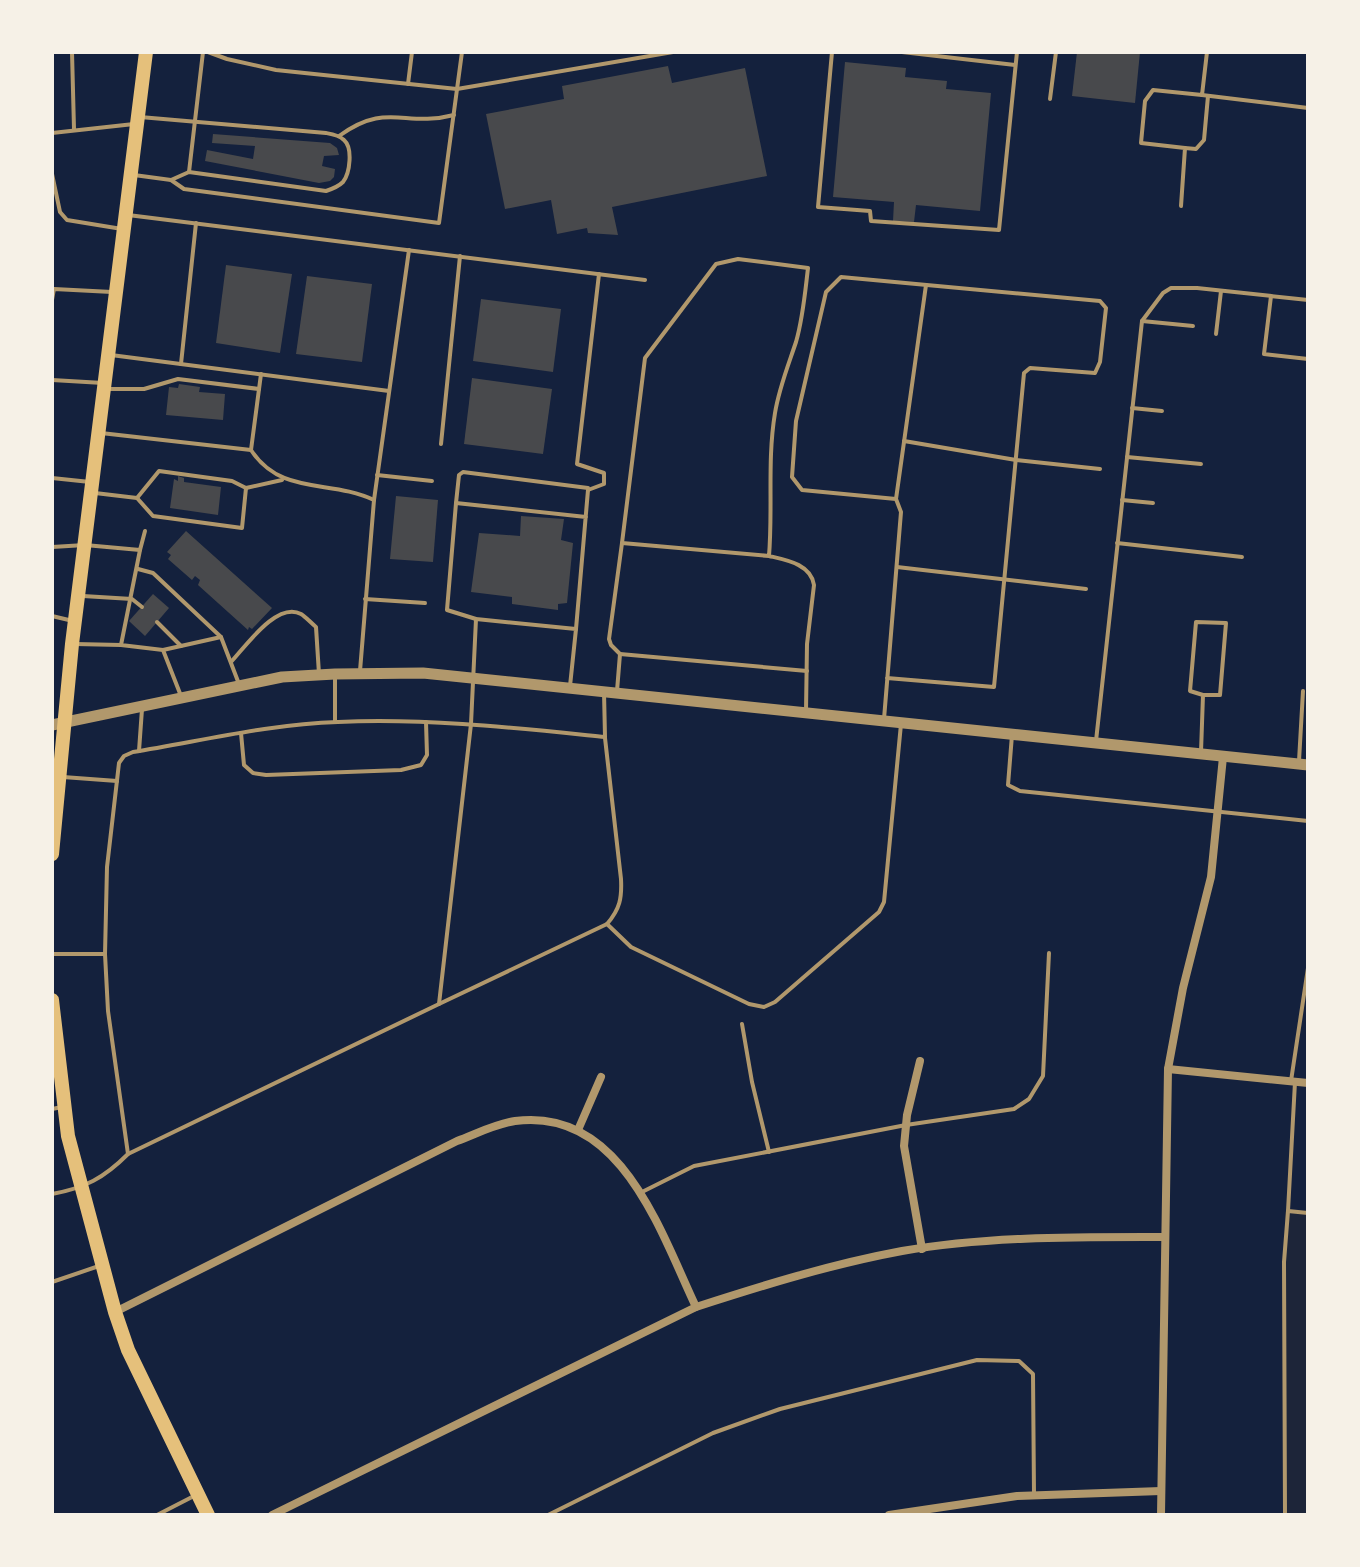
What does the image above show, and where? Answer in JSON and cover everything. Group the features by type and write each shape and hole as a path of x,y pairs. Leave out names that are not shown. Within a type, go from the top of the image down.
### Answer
{"main road":[{"path":"52,852 60,777 59,724 79,595 146,52"},
{"path":"52,1000 58,1108 115,1312 128,1350 208,1515"}],"street":[{"path":"59,724 282,677 423,673 1304,764"},
{"path":"1161,1515 1168,1069 1183,988 1211,877 1223,757"},
{"path":"920,1061 904,1146 922,1249"},
{"path":"1168,1069 1308,1083"},
{"path":"578,1130 601,1077"},
{"path":"115,1312 457,1141 491,1127 531,1120 551,1121 578,1130 606,1149 622,1167 640,1193 696,1307"},
{"path":"272,1515 696,1307 835,1266 922,1249 989,1241 1165,1237"},
{"path":"889,1515 978,1500 1034,1495 1161,1491"}],"lane":[{"path":"72,52 74,129"},
{"path":"189,172 206,52 276,70 457,89 673,52"},
{"path":"408,84 412,52"},
{"path":"132,175 171,180 184,189 439,223 462,52"},
{"path":"832,52 818,207 870,211 871,221 999,230 1017,52"},
{"path":"902,52 1016,65"},
{"path":"974,61 975,52"},
{"path":"1050,99 1056,52"},
{"path":"1207,52 1205,96 1204,140 1196,149 1141,143 1145,101 1153,90 1205,96 1308,108"},
{"path":"339,136 358,122 379,116 432,121 454,115"},
{"path":"52,133 137,120 194,121 326,133 339,136 350,149 346,177 326,191 189,172 171,180"},
{"path":"1181,206 1185,148"},
{"path":"52,174 60,212 67,220 196,223 645,280"},
{"path":"181,364 196,223"},
{"path":"359,673 374,500 409,250"},
{"path":"441,444 460,256"},
{"path":"617,691 620,654 609,639 645,358 716,264 738,259 808,268 801,323 778,392 774,417 769,455 772,517 769,556"},
{"path":"588,490 604,484 604,473 577,464 599,274"},
{"path":"887,678 994,687 1024,373 1030,368 1095,373 1100,362 1106,308 1100,301 841,277 826,292 796,421 792,477 802,490 896,499"},
{"path":"884,721 901,512 896,499 926,285"},
{"path":"1096,743 1142,321 1167,290 1179,287 1308,300"},
{"path":"52,300 53,289 116,292"},
{"path":"1216,334 1221,291"},
{"path":"1271,296 1264,354 1308,359"},
{"path":"1142,321 1193,326"},
{"path":"109,355 389,391"},
{"path":"261,374 251,450 258,461 282,480"},
{"path":"52,380 144,389 178,379 259,389"},
{"path":"1132,408 1162,411"},
{"path":"99,433 251,450"},
{"path":"904,441 1016,460 1100,469"},
{"path":"1127,457 1201,464"},
{"path":"137,498 159,471 232,481 246,488 282,480 356,491 374,500"},
{"path":"570,686 576,629 588,490 585,486 463,472 459,475 446,608 476,619 576,629"},
{"path":"377,475 432,481"},
{"path":"52,478 137,498 153,516 242,528 246,488"},
{"path":"1122,500 1153,503"},
{"path":"456,503 586,517"},
{"path":"121,645 145,531"},
{"path":"622,543 769,556 800,566 813,576 806,713"},
{"path":"1117,543 1242,557"},
{"path":"52,547 85,545 140,550"},
{"path":"897,567 1086,589"},
{"path":"138,569 153,573 221,637 240,686"},
{"path":"79,595 132,599 142,607"},
{"path":"365,599 425,603"},
{"path":"231,662 274,617 287,610 302,614 316,627 319,675"},
{"path":"52,616 75,622"},
{"path":"439,1004 471,724 476,619"},
{"path":"157,622 181,646"},
{"path":"1196,622 1226,623 1220,695 1203,695 1190,691 1196,622"},
{"path":"72,644 163,650 221,637"},
{"path":"163,650 181,698"},
{"path":"620,654 807,671"},
{"path":"335,674 335,722"},
{"path":"52,1194 82,1189 115,1167 128,1154 607,924 617,913 622,899 605,737 604,690"},
{"path":"1303,691 1304,764"},
{"path":"1201,754 1203,695"},
{"path":"139,751 142,707"},
{"path":"128,1154 108,1011 105,954 107,867 119,763 124,756 241,733 335,722 471,724 605,737"},
{"path":"241,733 244,765 253,773 401,770 421,765 427,755 426,722"},
{"path":"607,924 631,947 749,1004 764,1007 775,1002 879,912 884,902 901,723"},
{"path":"1012,735 1008,785 1020,791 1308,821"},
{"path":"60,777 117,781"},
{"path":"640,1193 694,1166 906,1125 1014,1109 1029,1099 1043,1076 1049,953"},
{"path":"52,954 105,954"},
{"path":"1285,1515 1284,1262 1293,1082 1308,968"},
{"path":"742,1024 769,1152"},
{"path":"1288,1211 1308,1213"},
{"path":"52,1282 103,1265"},
{"path":"548,1515 713,1433 780,1409 977,1360 1019,1361 1033,1374 1034,1495"},
{"path":"157,1515 198,1494"}],"shaded area":[{"path":"1285,1211 1308,1213 1308,1515 1286,1515"}],"building":[{"path":"1077,52 1140,52 1135,103 1072,96"},
{"path":"845,62 906,68 905,77 947,81 946,89 991,93 980,211 916,205 914,222 893,221 894,202 833,197"},
{"path":"668,66 672,83 745,68 767,176 612,207 618,235 588,233 587,228 557,234 551,200 505,209 486,114 564,99 562,86"},
{"path":"213,134 330,143 337,148 339,155 324,156 322,166 335,169 334,177 319,183 205,161 207,150 253,159 255,146 212,143"},
{"path":"226,265 292,274 280,353 216,343"},
{"path":"307,276 372,284 362,362 296,354"},
{"path":"481,299 561,309 553,372 473,361"},
{"path":"472,378 552,389 543,454 464,444"},
{"path":"179,384 200,387 199,392 225,394 223,420 166,415 169,387 178,388"},
{"path":"178,476 184,478 184,482 221,487 218,515 170,508 174,479 178,481"},
{"path":"396,496 438,500 433,562 390,559"},
{"path":"521,516 564,519 561,540 573,543 567,603 558,604 558,610 512,604 512,597 471,592 479,533 520,536"},
{"path":"186,531 272,608 252,629 249,627 248,630 198,585 200,580 195,576 192,580 168,559 171,555 167,552"},
{"path":"153,594 169,608 145,636 129,621"}]}
